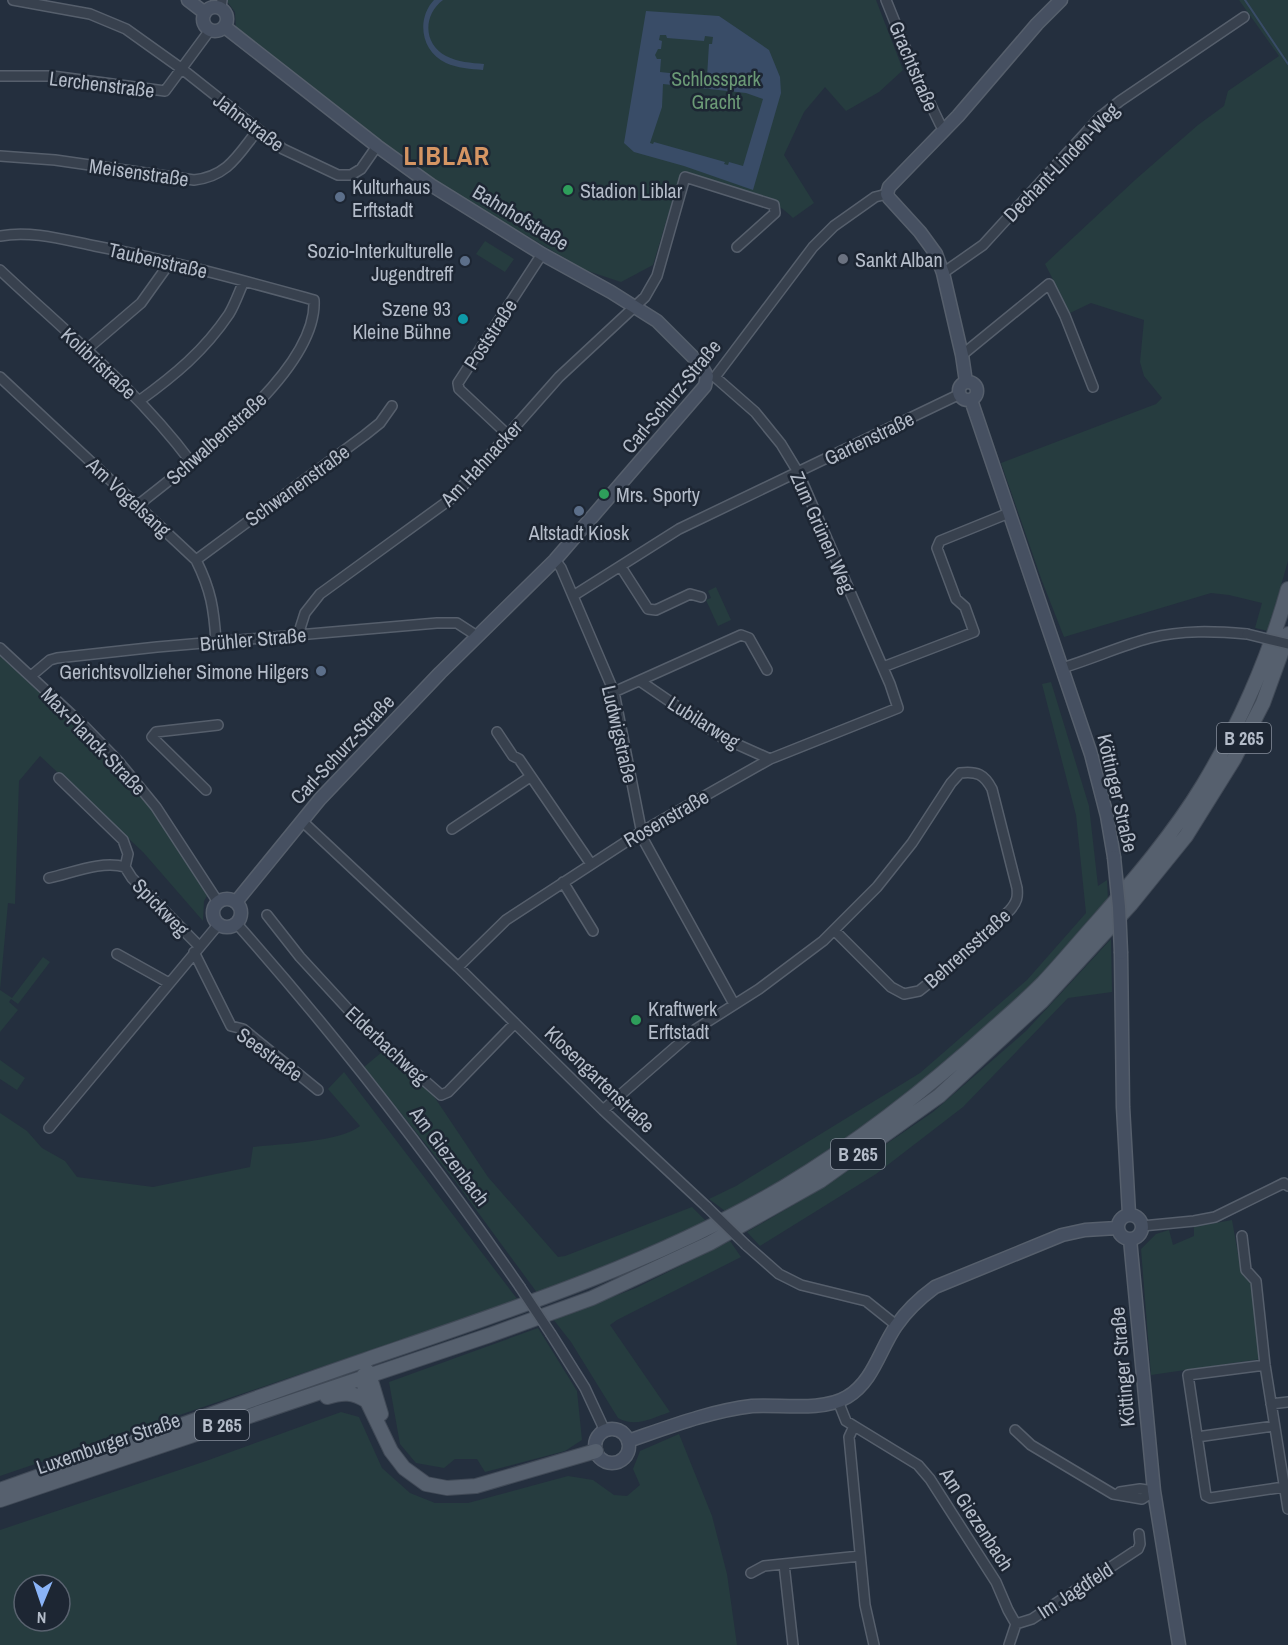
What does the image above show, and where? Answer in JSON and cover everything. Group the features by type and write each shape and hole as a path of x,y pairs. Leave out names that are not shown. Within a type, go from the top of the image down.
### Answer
{"main road":[{"name":"B 265","path":"287,1387 505,1312 596,1278 667,1247 744,1209 833,1156 949,1069 1040,986 1141,872 1202,786 1247,701 1281,615 1288,589"},
{"name":"B 265","path":"365,1376 551,1314 681,1257 764,1214 820,1181 939,1096 1042,1001 1131,904 1186,836 1234,759 1263,703 1288,634"},
{"path":"365,1376 373,1365 506,1320 579,1288 596,1278"},
{"path":"372,1400 383,1378 398,1365"},
{"path":"287,1387 311,1384 354,1371 365,1376 372,1384 372,1400 394,1456 410,1474 426,1484 447,1488 476,1486 596,1451"},
{"name":"Luxemburger Straße","path":"0,1500 365,1376"},
{"name":"Luxemburger Straße","path":"0,1490 287,1387"},
{"path":"79,1473 122,1466 342,1393 355,1394 372,1400"}],"street":[{"name":"Jahnstraße","path":"13,0 90,14 126,29 183,69 283,149 338,175 351,175 361,169 377,146"},
{"path":"188,0 205,13"},
{"name":"Grachtstraße","path":"886,0 915,72 945,130"},
{"name":"Carl-Schurz-Straße","path":"236,902 328,790 477,636 555,560 705,386 813,247 834,226 875,197 887,194 893,181 945,130 1037,24 1061,0"},
{"path":"222,4 227,16 225,27 221,30 210,30 204,23 205,13 222,4"},
{"name":"Dechant-Linden-Weg","path":"943,273 983,245 1100,117 1244,17"},
{"name":"Bahnhofstraße","path":"225,27 377,146 431,185 542,254 657,321 711,376"},
{"name":"Lerchenstraße","path":"0,76 51,76 165,91 210,30"},
{"name":"Meisenstraße","path":"0,156 56,160 194,180 213,177 222,172 257,130"},
{"name":"Am Hahnacker","path":"298,635 305,612 320,594 452,498 559,377 645,297 657,276 685,177 774,205 775,213 737,247"},
{"path":"887,194 931,247 943,273 962,355 1049,284 1065,316 1093,387"},
{"name":"Taubenstraße","path":"0,236 22,234 64,239 171,261 314,300"},
{"name":"Poststraße","path":"508,435 459,389 458,383 542,254"},
{"path":"86,350 141,303 171,261"},
{"name":"Kolibristraße","path":"0,270 139,401 173,438 191,462"},
{"path":"139,401 198,354 230,313 244,280"},
{"name":"Schwalbenstraße","path":"138,506 244,417 294,359 306,338 314,300"},
{"name":"Köttinger Straße","path":"962,355 966,382 972,383 976,388 975,396 965,397 1092,754 1107,816 1119,907 1123,1107 1129,1214"},
{"name":"Zum Grünen Weg","path":"711,376 755,412 781,444 798,472 883,667 898,708"},
{"name":"Am Vogelsang","path":"0,377 196,560 208,585 214,612 216,642"},
{"name":"Gartenstraße","path":"573,596 679,529 798,472 965,397"},
{"name":"Schwanenstraße","path":"196,560 380,423 392,406"},
{"path":"883,667 974,632 965,608 956,599 937,548 940,541 1008,513"},
{"name":"Ludwigstraße","path":"555,560 561,568 614,692 641,832 734,1004"},
{"path":"621,567 648,609 656,610 690,594 701,597"},
{"name":"Brühler Straße","path":"31,676 57,658 216,642 457,622 477,636"},
{"path":"1062,668 1150,638 1182,633 1215,631 1247,634 1288,644"},
{"path":"614,692 741,634 749,638 767,670"},
{"name":"Max-Planck-Straße","path":"0,648 119,762 156,807 218,902"},
{"name":"Lubilarweg","path":"640,681 723,738 770,759"},
{"name":"Rosenstraße","path":"458,967 506,920 641,832 770,759 898,708"},
{"path":"206,790 152,737 156,732 219,725"},
{"path":"497,732 591,864"},
{"name":"Behrensstraße","path":"603,1110 696,1029 759,989 823,941 834,930 877,887 912,843 960,773 978,773 986,777 992,789 1017,888 1018,897 1010,910 958,960 919,991 904,994 891,987 834,930"},
{"path":"452,829 530,777"},
{"name":"Spickweg","path":"59,778 123,840 128,854 125,867"},
{"name":"Klosengartenstraße","path":"302,821 458,967 603,1110 778,1274 801,1286 866,1301 896,1325"},
{"name":"Spickweg","path":"49,878 100,867 116,865 125,867 132,878 196,949"},
{"path":"563,882 593,931"},
{"path":"227,899 236,902 242,913 237,924 229,928 218,925 213,910 218,902 227,899"},
{"name":"Elderbachweg","path":"267,915 300,957 369,1032 441,1095 448,1092 514,1023"},
{"name":"Am Giezenbach","path":"237,924 407,1130 551,1334 585,1388 605,1431"},
{"path":"49,1128 218,925"},
{"name":"Seestraße","path":"196,949 231,1026 243,1029 318,1090"},
{"path":"117,954 169,983"},
{"path":"1142,1226 1215,1217 1284,1183 1288,1186"},
{"path":"1129,1214 1138,1217 1142,1226 1139,1235 1131,1239 1122,1236 1117,1228 1120,1219 1129,1214"},
{"path":"628,1441 715,1413 752,1406 820,1405 838,1401 857,1390 869,1376 896,1325 917,1300 935,1287 1062,1235 1085,1230 1117,1228"},
{"path":"1242,1236 1246,1270 1256,1281 1265,1365 1288,1509"},
{"name":"Köttinger Straße","path":"1131,1239 1138,1341 1154,1491 1179,1645"},
{"path":"1265,1365 1188,1375 1206,1497 1284,1487"},
{"name":"Am Giezenbach","path":"838,1401 846,1420 918,1465 930,1479 996,1582 1016,1624"},
{"path":"1271,1404 1288,1402"},
{"path":"854,1426 849,1437 865,1605 874,1645"},
{"path":"1197,1437 1274,1426"},
{"path":"619,1430 625,1434 628,1441 628,1452 617,1462 604,1461 596,1451 597,1439 605,1431 619,1430"},
{"path":"1016,1430 1031,1445 1113,1494 1142,1499 1154,1491"},
{"name":"Im Jagdfeld","path":"1009,1645 1016,1624 1032,1619 1138,1549 1139,1534"},
{"path":"751,1572 764,1566 860,1556"},
{"path":"784,1564 793,1645"}],"green space":[{"name":"Schlosspark Gracht","path":"226,0 876,0 903,70 879,92 846,111 825,87 804,112 784,155 814,203 793,218 782,208 755,194 681,172 653,265 621,282 585,270 432,180 236,27 235,12"},
{"path":"1239,0 1288,0 1288,561 1268,631 1255,628 1262,603 1211,593 1064,637 1001,463 1156,404 1162,398 1144,376 1140,362 1144,320 1091,303 1070,313 1045,264 1135,180 1198,125 1224,106 1228,91 1279,56"},
{"path":"485,241 514,259 505,272 476,254"},
{"path":"716,587 731,620 718,626 706,600 711,598 708,591"},
{"path":"0,656 80,729 130,779 200,880 207,896 204,901 203,921 143,852 40,756 19,781 15,904 8,903 0,990"},
{"path":"1051,682 1089,806 1098,886 1107,880 1108,900 1038,980 968,1045 890,1107 796,1172 725,1211 709,1199 736,1186 920,1073 1027,980 1086,913 1076,815 1042,684"},
{"path":"1111,939 1112,992 1068,998 963,1107 876,1174 760,1246 747,1232 819,1190 933,1112 1026,1031"},
{"path":"43,957 50,962 18,1004 11,999 9,1002 18,1010 0,1032 0,990 12,998"},
{"path":"382,1052 431,1092 488,1177 558,1257 692,1207 707,1222 538,1294 455,1181 364,1067"},
{"path":"0,1060 25,1078 17,1090 0,1079"},
{"path":"344,1072 518,1300 0,1476 0,1113 27,1131 42,1148 65,1161 77,1177 153,1187 250,1167 253,1147 325,1139 339,1136 360,1126 328,1089"},
{"path":"1232,1220 1241,1271 1251,1283 1261,1359 1151,1375 1141,1249 1156,1234 1169,1230 1173,1245 1194,1236 1194,1227"},
{"path":"730,1241 741,1257 610,1325 670,1412 638,1422 618,1418 571,1342 553,1319 636,1288"},
{"path":"538,1328 577,1391 582,1440 565,1451 485,1472 477,1459 455,1459 444,1468 416,1463 400,1444 389,1382"},
{"path":"341,1412 359,1417 382,1468 410,1493 435,1503 468,1503 568,1476 593,1480 614,1495 627,1496 640,1485 633,1469 640,1451 679,1434 712,1516 727,1574 737,1645 0,1645 0,1530 206,1461"}],"water":[{"path":"434,0 443,0 436,6 429,21 428,29 433,44 438,51 451,58 484,64 483,70 450,65 431,51 426,43 423,25 428,8"},
{"path":"646,11 719,16 769,50 780,77 781,93 753,190 684,166 634,152 624,143","holes":["660,35 666,35 667,38 704,41 705,36 713,37 712,44 709,44 707,77 660,72 661,59 657,59 655,55 658,49 661,49","663,84 746,93 763,99 743,166 729,162 728,165 724,164 725,162 654,142 650,143 662,107"]}],"waterway":[{"path":"1245,0 1288,64"}],"place":[{"name":"Stadion Liblar","path":"568,190"},
{"name":"Kulturhaus Erftstadt","path":"340,197"},
{"name":"Sankt Alban","path":"843,259"},
{"name":"Sozio-Interkulturelle Jugendtreff","path":"465,261"},
{"name":"Szene 93 Kleine Bühne","path":"463,319"},
{"name":"Mrs. Sporty","path":"604,494"},
{"name":"Altstadt Kiosk","path":"579,511"},
{"name":"Gerichtsvollzieher Simone Hilgers","path":"321,671"},
{"name":"Kraftwerk Erftstadt","path":"636,1020"}],"district":[{"name":"LIBLAR","path":"447,155"}]}
